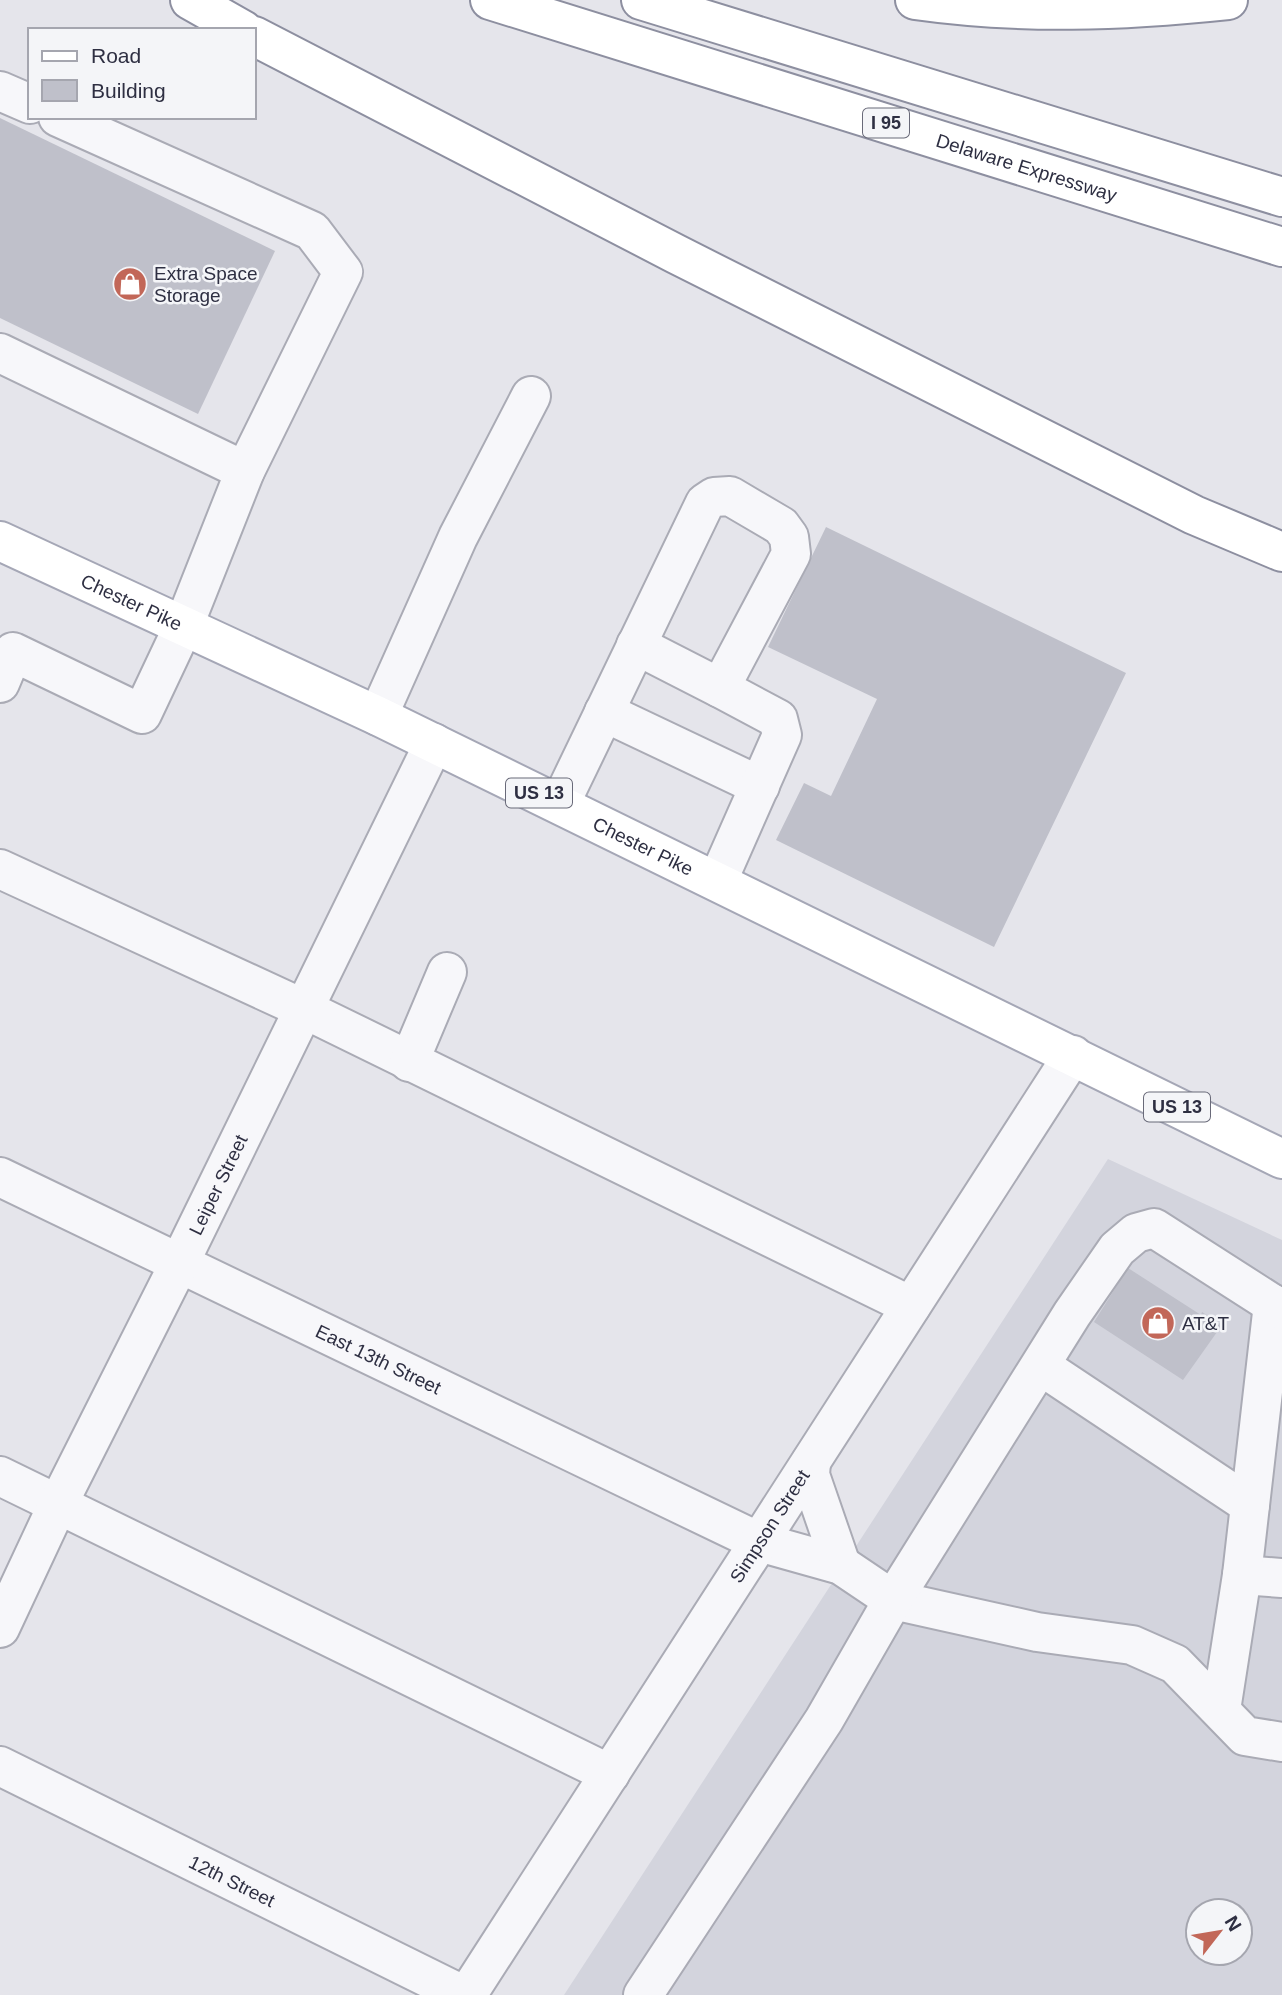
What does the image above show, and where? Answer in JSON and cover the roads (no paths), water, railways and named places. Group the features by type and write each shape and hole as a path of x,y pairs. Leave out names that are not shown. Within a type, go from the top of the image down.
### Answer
{"main road":[{"path":"190,0 239,28"},
{"name":"Delaware Expressway","path":"490,0 1282,247"},
{"name":"I 95","path":"641,0 1282,197"},
{"path":"915,0 1046,12 1122,10 1228,0"},
{"path":"256,37 676,254 1181,509 1282,552"},
{"name":"Chester Pike","path":"0,541 378,716 718,880 1282,1159"}],"street":[{"path":"0,91 28,103"},
{"path":"0,683 13,652 142,714 184,625 244,471 343,272 312,230 62,119"},
{"path":"0,353 244,471"},
{"path":"378,716 458,537 531,396"},
{"path":"560,804 705,503 714,497 730,496 780,526 789,537 791,554 720,688"},
{"path":"636,645 778,719 782,735 718,880"},
{"path":"604,712 760,786"},
{"name":"Leiper Street","path":"0,1628 58,1504 179,1264 434,743"},
{"path":"0,869 304,1009 911,1306"},
{"path":"409,1062 447,972"},
{"name":"Simpson Street","path":"465,1995 1073,1055"},
{"name":"East 13th Street","path":"0,1177 759,1542 841,1565 893,1600"},
{"path":"643,1995 824,1720 893,1600 1117,1250 1136,1233 1154,1228 1277,1307 1242,1575 1221,1710"},
{"path":"1041,1366 1250,1505"},
{"path":"811,1462 810,1475 841,1565"},
{"path":"0,1475 610,1774"},
{"path":"1242,1575 1282,1578"},
{"path":"893,1600 1037,1632 1132,1645 1175,1664 1245,1736 1282,1742"},
{"name":"12th Street","path":"0,1766 465,1995"}],"place":[{"name":"Extra Space Storage","path":"130,284"},
{"name":"AT&T","path":"1158,1323"}]}
